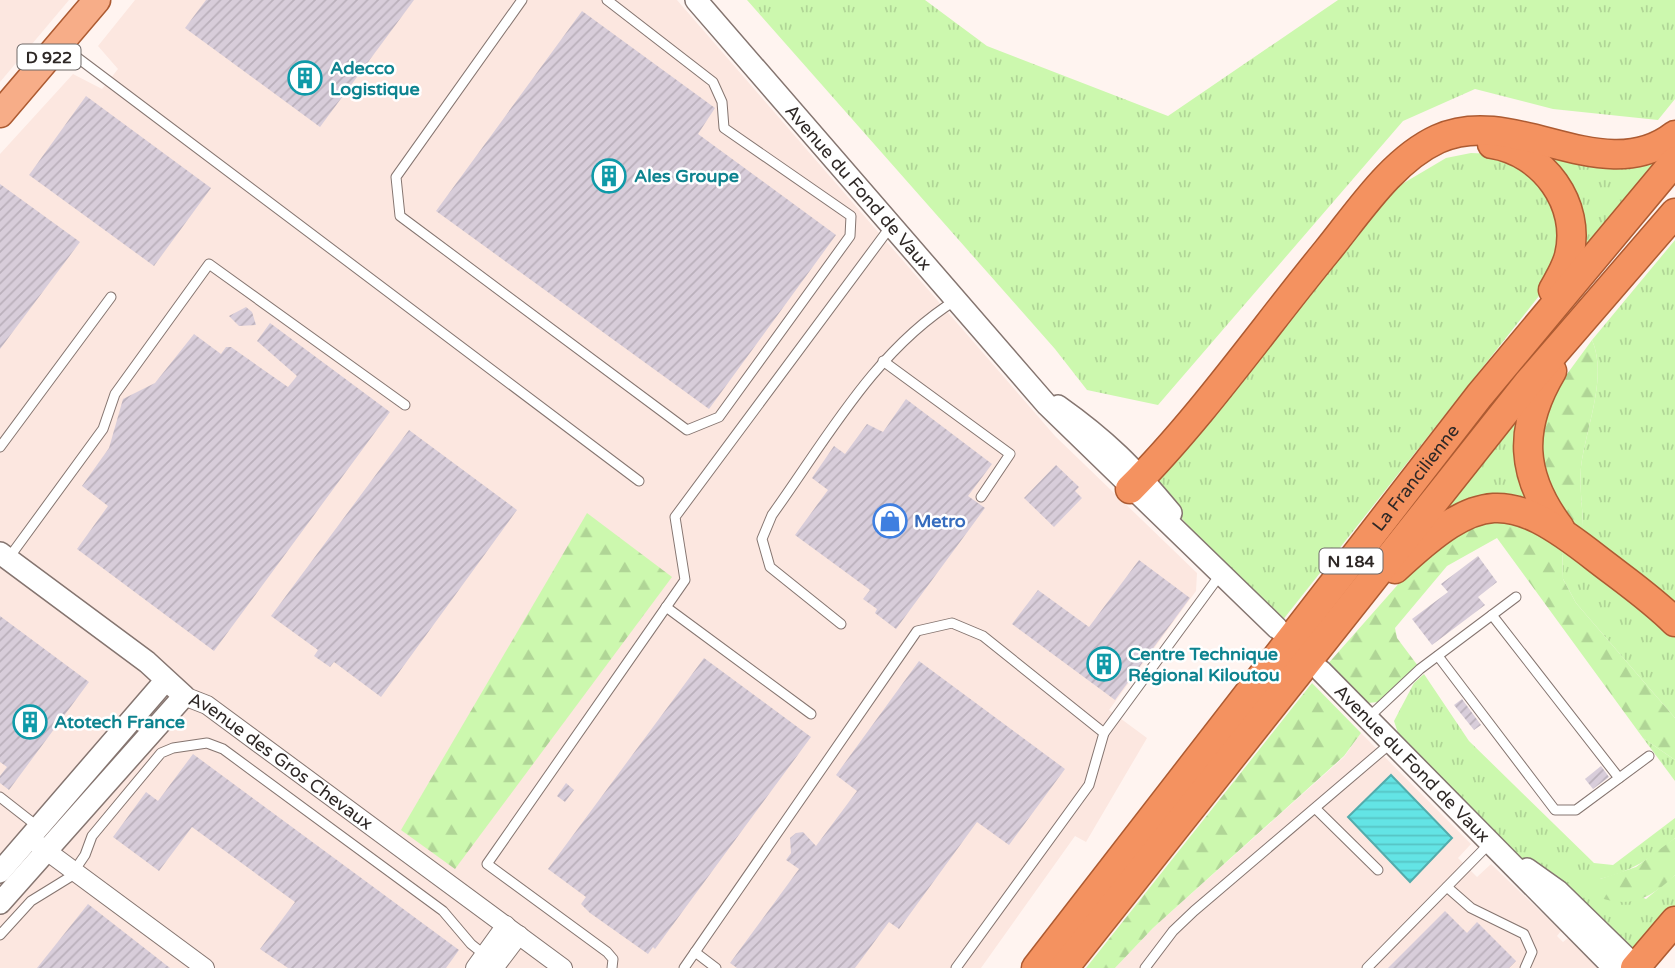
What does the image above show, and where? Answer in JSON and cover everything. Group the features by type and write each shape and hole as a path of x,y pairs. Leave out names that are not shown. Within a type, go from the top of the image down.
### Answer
{"highway":[{"path":"1136,483 1389,178 1425,146 1459,133 1501,131 1576,149 1623,154 1656,146 1675,135"},
{"path":"1389,178 1437,151 1481,142 1504,146 1541,166 1563,197 1571,236 1570,254 1563,272 1479,396"},
{"name":"La Francilienne","path":"1036,968 1479,396 1675,161"},
{"name":"La Francilienne","path":"1064,968 1528,383 1675,212"},
{"path":"1564,533 1548,512 1533,481 1528,435 1534,408 1544,384 1578,327"},
{"path":"1336,625 1430,538 1472,513 1488,509 1520,509 1564,533 1675,622"},
{"path":"1631,967 1675,922"}],"main road":[{"name":"D 922","path":"0,114 97,0"}],"street":[{"name":"Avenue du Fond de Vaux","path":"696,0 1022,374 1053,402 1094,430 1136,483 1278,628"},
{"name":"Avenue des Gros Chevaux","path":"4,556 147,662 184,696 207,705 564,968"},
{"name":"Avenue du Fond de Vaux","path":"1321,671 1496,849 1558,891 1631,967"},
{"path":"0,903 38,839 165,681"},
{"path":"0,872 38,839 184,696"},
{"path":"38,839 74,872 205,968"},
{"path":"490,965 512,930"}],"lane":[{"path":"522,0 396,177 400,216 687,430 719,416 850,236 850,216 724,128 722,102 713,82 607,0"},
{"path":"60,44 639,481"},
{"path":"612,968 613,959 607,952 487,864 685,580 676,517 891,226"},
{"path":"4,556 103,429 115,394 209,264 405,405"},
{"path":"0,447 111,297"},
{"path":"841,624 770,567 762,539 772,515 883,361 912,332 956,300"},
{"path":"883,361 1010,454 981,497"},
{"path":"956,968 1089,785 1104,733 1222,572"},
{"path":"1368,719 1438,656 1516,597"},
{"path":"666,607 811,714"},
{"path":"1492,615 1619,778"},
{"path":"684,968 917,631 952,623 983,636 1104,733"},
{"path":"1438,656 1555,810 1576,810 1649,756"},
{"path":"1145,968 1173,931 1194,911 1391,743"},
{"path":"0,935 31,901 74,872 85,855 92,836 161,753 173,748 216,744 443,911 490,965"},
{"path":"0,797 38,839"},
{"path":"1316,808 1378,870"},
{"path":"1367,968 1447,887 1496,849"},
{"path":"1447,887 1471,908 1524,934 1532,952 1525,968"},
{"path":"695,952 716,968"}],"shaded area":[{"path":"0,0 69,0 0,82"},
{"path":"135,0 677,0 1055,436 1197,573 1196,591 1109,710 1147,738 1086,842 1075,836 981,968 0,968 0,154 73,74 102,89 118,69 98,46"},
{"path":"1361,733 1471,844 1458,858 1477,877 1491,864 1561,931 1557,936 1563,942 1568,938 1600,968 1115,968 1153,928 1344,757"}],"green space":[{"path":"747,0 925,0 987,46 1168,116 1338,0 1675,0 1675,99 1658,120 1553,109 1475,89 1403,121 1158,405 1087,390 1055,349"},
{"path":"1531,146 1663,154 1584,254"},
{"path":"1471,153 1494,154 1534,173 1559,208 1556,268 1539,296 1282,621 1203,544 1160,492 1159,475 1336,253 1397,187 1446,158"},
{"path":"1675,240 1675,610 1583,538 1581,467 1597,386 1598,370 1592,340"},
{"path":"1592,340 1598,370 1581,467 1583,538 1564,524 1538,472 1545,404"},
{"path":"1521,416 1533,502 1435,520"},
{"path":"587,513 672,577 455,869 401,830"},
{"path":"1508,515 1562,543 1563,579 1576,603 1675,718 1675,760 1643,738 1497,538 1447,566 1395,628 1397,638 1418,666 1379,702 1367,703 1326,666 1439,538"},
{"path":"1562,543 1675,635 1675,718 1576,603 1563,579"},
{"path":"1424,674 1469,741 1594,863 1613,865 1675,818 1675,838 1631,868 1600,879 1646,899 1675,875 1675,908 1636,947 1628,947 1539,869 1515,855 1401,742 1394,721 1414,683"},
{"path":"1312,683 1361,733 1344,756 1153,928 1115,968 1086,968"},
{"path":"1643,738 1675,760 1675,781"},
{"path":"1675,838 1675,875 1657,890 1631,901 1621,902 1598,897 1594,884 1600,879 1636,867"}],"water":[{"path":"1391,775 1452,838 1410,882 1348,817"}],"building":[{"name":"Adecco Logistique","path":"206,0 414,0 320,127 185,28"},
{"name":"Ales Groupe","path":"582,11 715,108 698,134 836,235 709,409 436,211"},
{"path":"86,96 211,188 154,266 29,175"},
{"path":"0,184 80,242 0,349"},
{"path":"246,307 252,312 256,325 239,326 229,316"},
{"path":"270,323 390,412 214,651 77,549 108,506 82,486 109,448 123,399 155,383 194,334 221,354 226,347 231,347 288,387 297,376 257,341"},
{"name":"Metro","path":"906,399 992,464 968,496 985,508 896,629 875,613 877,609 863,599 870,590 795,535 828,490 812,478 834,446 845,454 867,424 883,432"},
{"path":"409,430 517,510 381,697 334,662 330,667 314,656 318,650 271,616"},
{"path":"1056,465 1079,487 1075,491 1082,498 1054,527 1024,498"},
{"path":"1478,556 1497,582 1478,597 1485,605 1432,645 1412,619 1448,592 1441,584"},
{"name":"Centre Technique Régional Kiloutou","path":"1139,560 1190,598 1115,700 1012,624 1038,590 1089,627"},
{"name":"Atotech France","path":"0,616 89,682 9,790 0,783 0,776 7,767 0,762"},
{"path":"704,658 811,737 655,949 653,947 648,954 590,913 581,904 586,897 548,869"},
{"path":"919,661 1065,769 1009,845 977,822 899,929 889,922 855,968 737,968 730,963 799,869 786,860 791,853 790,838 803,832 816,846 857,791 836,775"},
{"path":"1462,699 1481,725 1474,730 1454,705"},
{"path":"193,754 459,950 446,968 288,968 260,949 295,902 192,827 159,871 113,837 146,792 158,801"},
{"path":"1601,766 1609,777 1593,789 1585,779"},
{"path":"566,783 574,790 565,802 557,796"},
{"path":"88,904 170,968 37,968"},
{"path":"1445,911 1467,933 1477,922 1516,961 1509,968 1388,968"}],"place":[{"name":"Adecco Logistique","path":"305,78"},
{"name":"Ales Groupe","path":"609,176"},
{"name":"Metro","path":"890,521"},
{"name":"Centre Technique Régional Kiloutou","path":"1104,664"},
{"name":"Atotech France","path":"30,722"}]}
